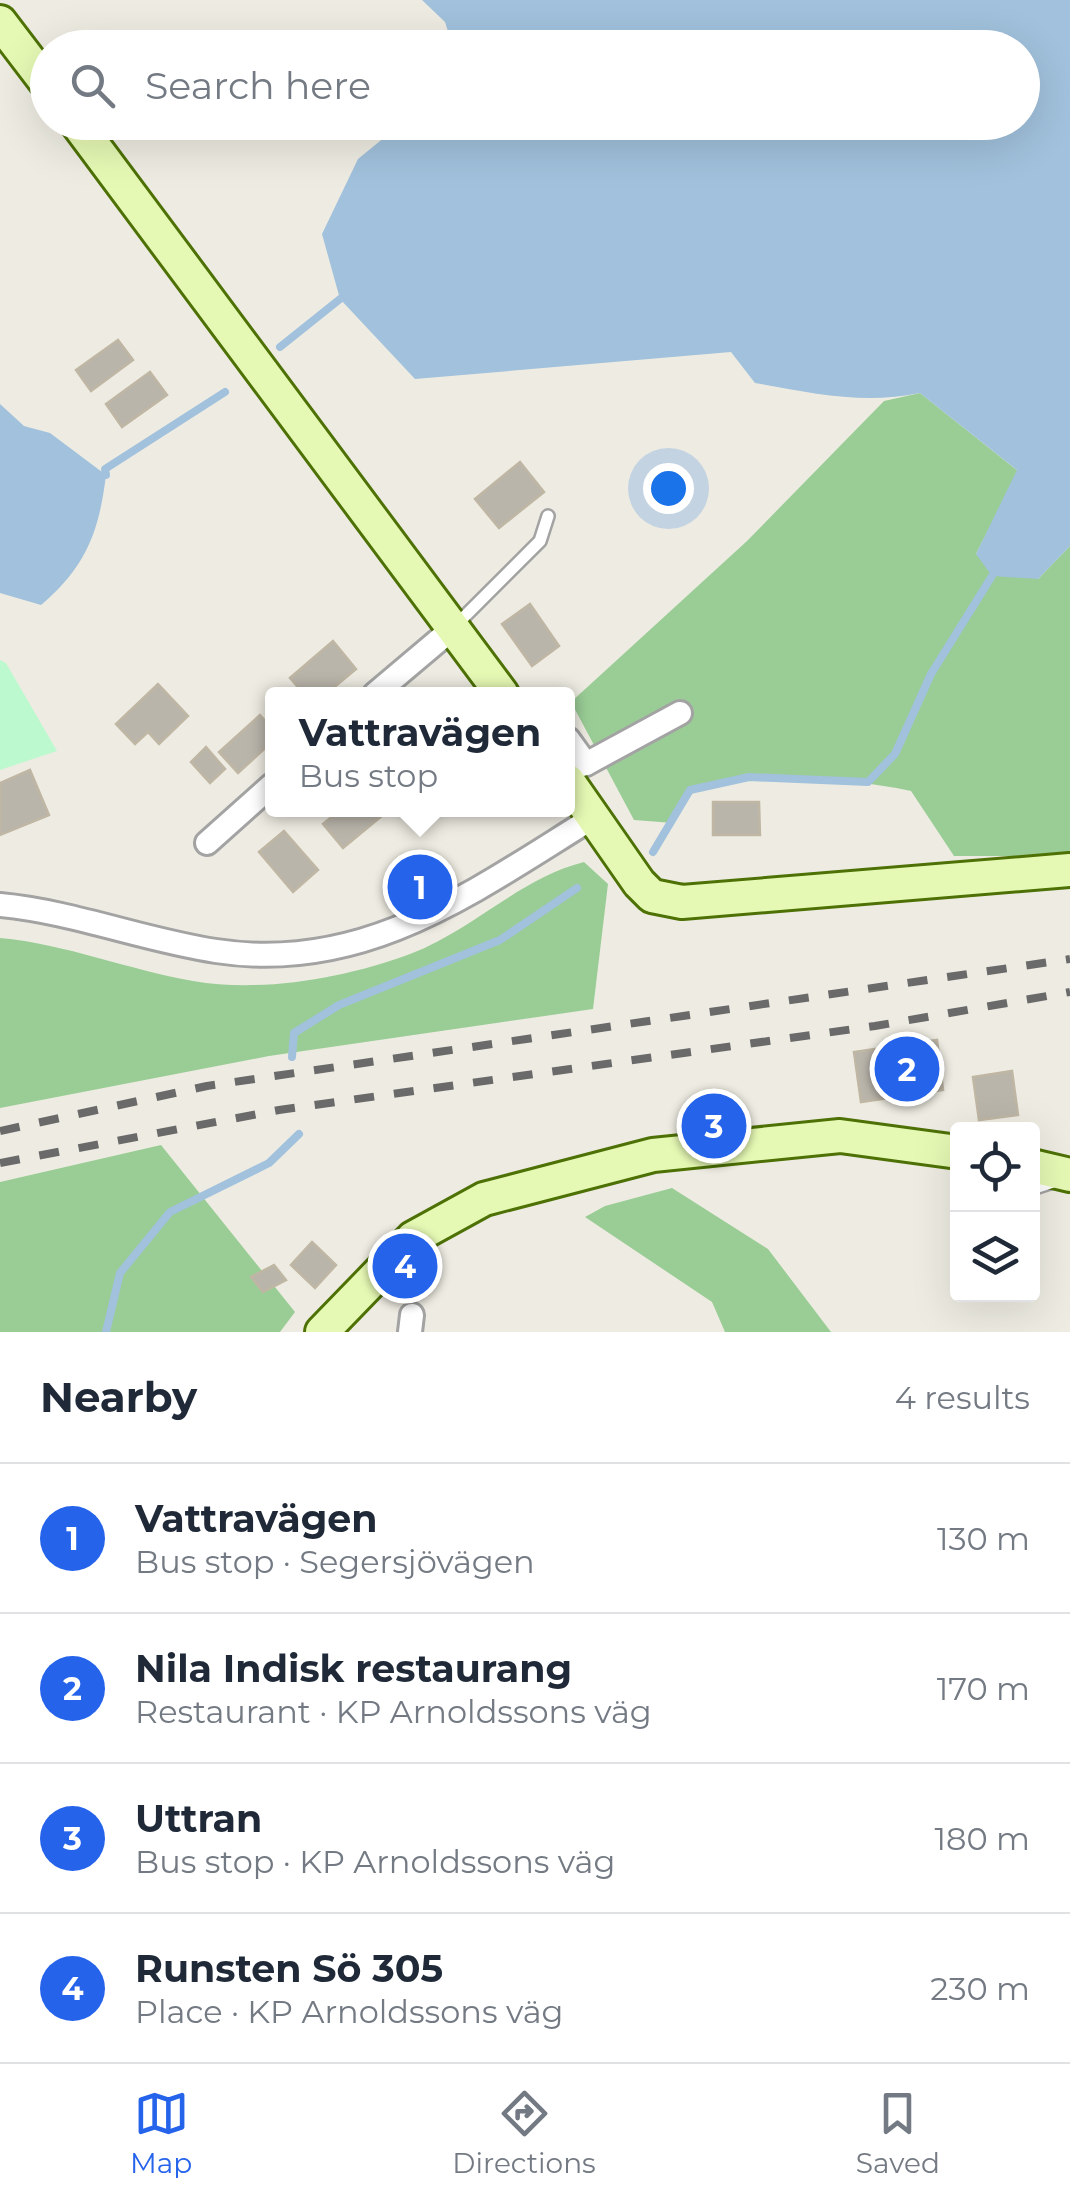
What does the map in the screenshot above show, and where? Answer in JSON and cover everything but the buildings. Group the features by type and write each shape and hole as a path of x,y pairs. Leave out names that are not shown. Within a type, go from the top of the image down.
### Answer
{"street":[{"path":"0,22 30,61"},
{"path":"89,140 497,687"},
{"path":"383,687 452,628"},
{"path":"575,770 680,713"},
{"path":"575,773 594,816 639,884 652,896 682,902 1070,870"},
{"path":"207,842 265,790"},
{"path":"0,906 38,909 216,951 300,955 352,946 399,930 594,816"},
{"path":"322,1332 413,1238 484,1198 653,1155 840,1136 950,1151"},
{"path":"1040,1168 1070,1176"}],"lane":[{"path":"452,628 540,540 548,516"},
{"path":"1040,1186 1070,1176"}],"green space":[{"path":"920,393 1018,471 976,554 1038,579 1070,546 1070,856 954,856 911,791 856,782 772,779 717,785 690,790 673,823 634,820 575,709 575,698 747,541 884,401"},
{"path":"0,660 6,663 57,751 0,770"},
{"path":"584,862 608,884 593,1009 269,1056 0,1108 0,938 193,981 247,985 303,981 359,970 410,954 455,932 539,880"},
{"path":"161,1145 295,1312 280,1332 0,1332 0,1182"},
{"path":"672,1188 768,1249 831,1332 725,1332 712,1302 585,1217 605,1206"}],"water":[{"path":"422,0 1070,0 1070,546 1038,579 992,576 976,554 1017,470 920,393 858,398 755,383 731,352 415,379 340,299 322,234 358,159 381,140 1040,140 1040,30 448,30 445,22"},
{"path":"0,404 24,426 50,433 106,475 88,547 69,577 41,605 0,593"}],"waterway":[{"path":"280,347 340,299"},
{"path":"106,475 105,469 225,392"},
{"path":"653,852 690,790 749,777 868,782 895,754 931,674 992,576"},
{"path":"292,1057 294,1033 339,1005 500,940 577,888"},
{"path":"106,1332 120,1273 170,1212 269,1163 299,1134"}],"railway":[{"path":"0,1131 207,1086 1070,959"},
{"path":"0,1163 279,1110 875,1026 1070,992"}],"place":[{"name":"Vattravägen","path":"420,887"},
{"name":"Nila Indisk restaurang","path":"907,1069"},
{"name":"Uttran","path":"714,1126"},
{"name":"Runsten Sö 305","path":"405,1266"}]}
